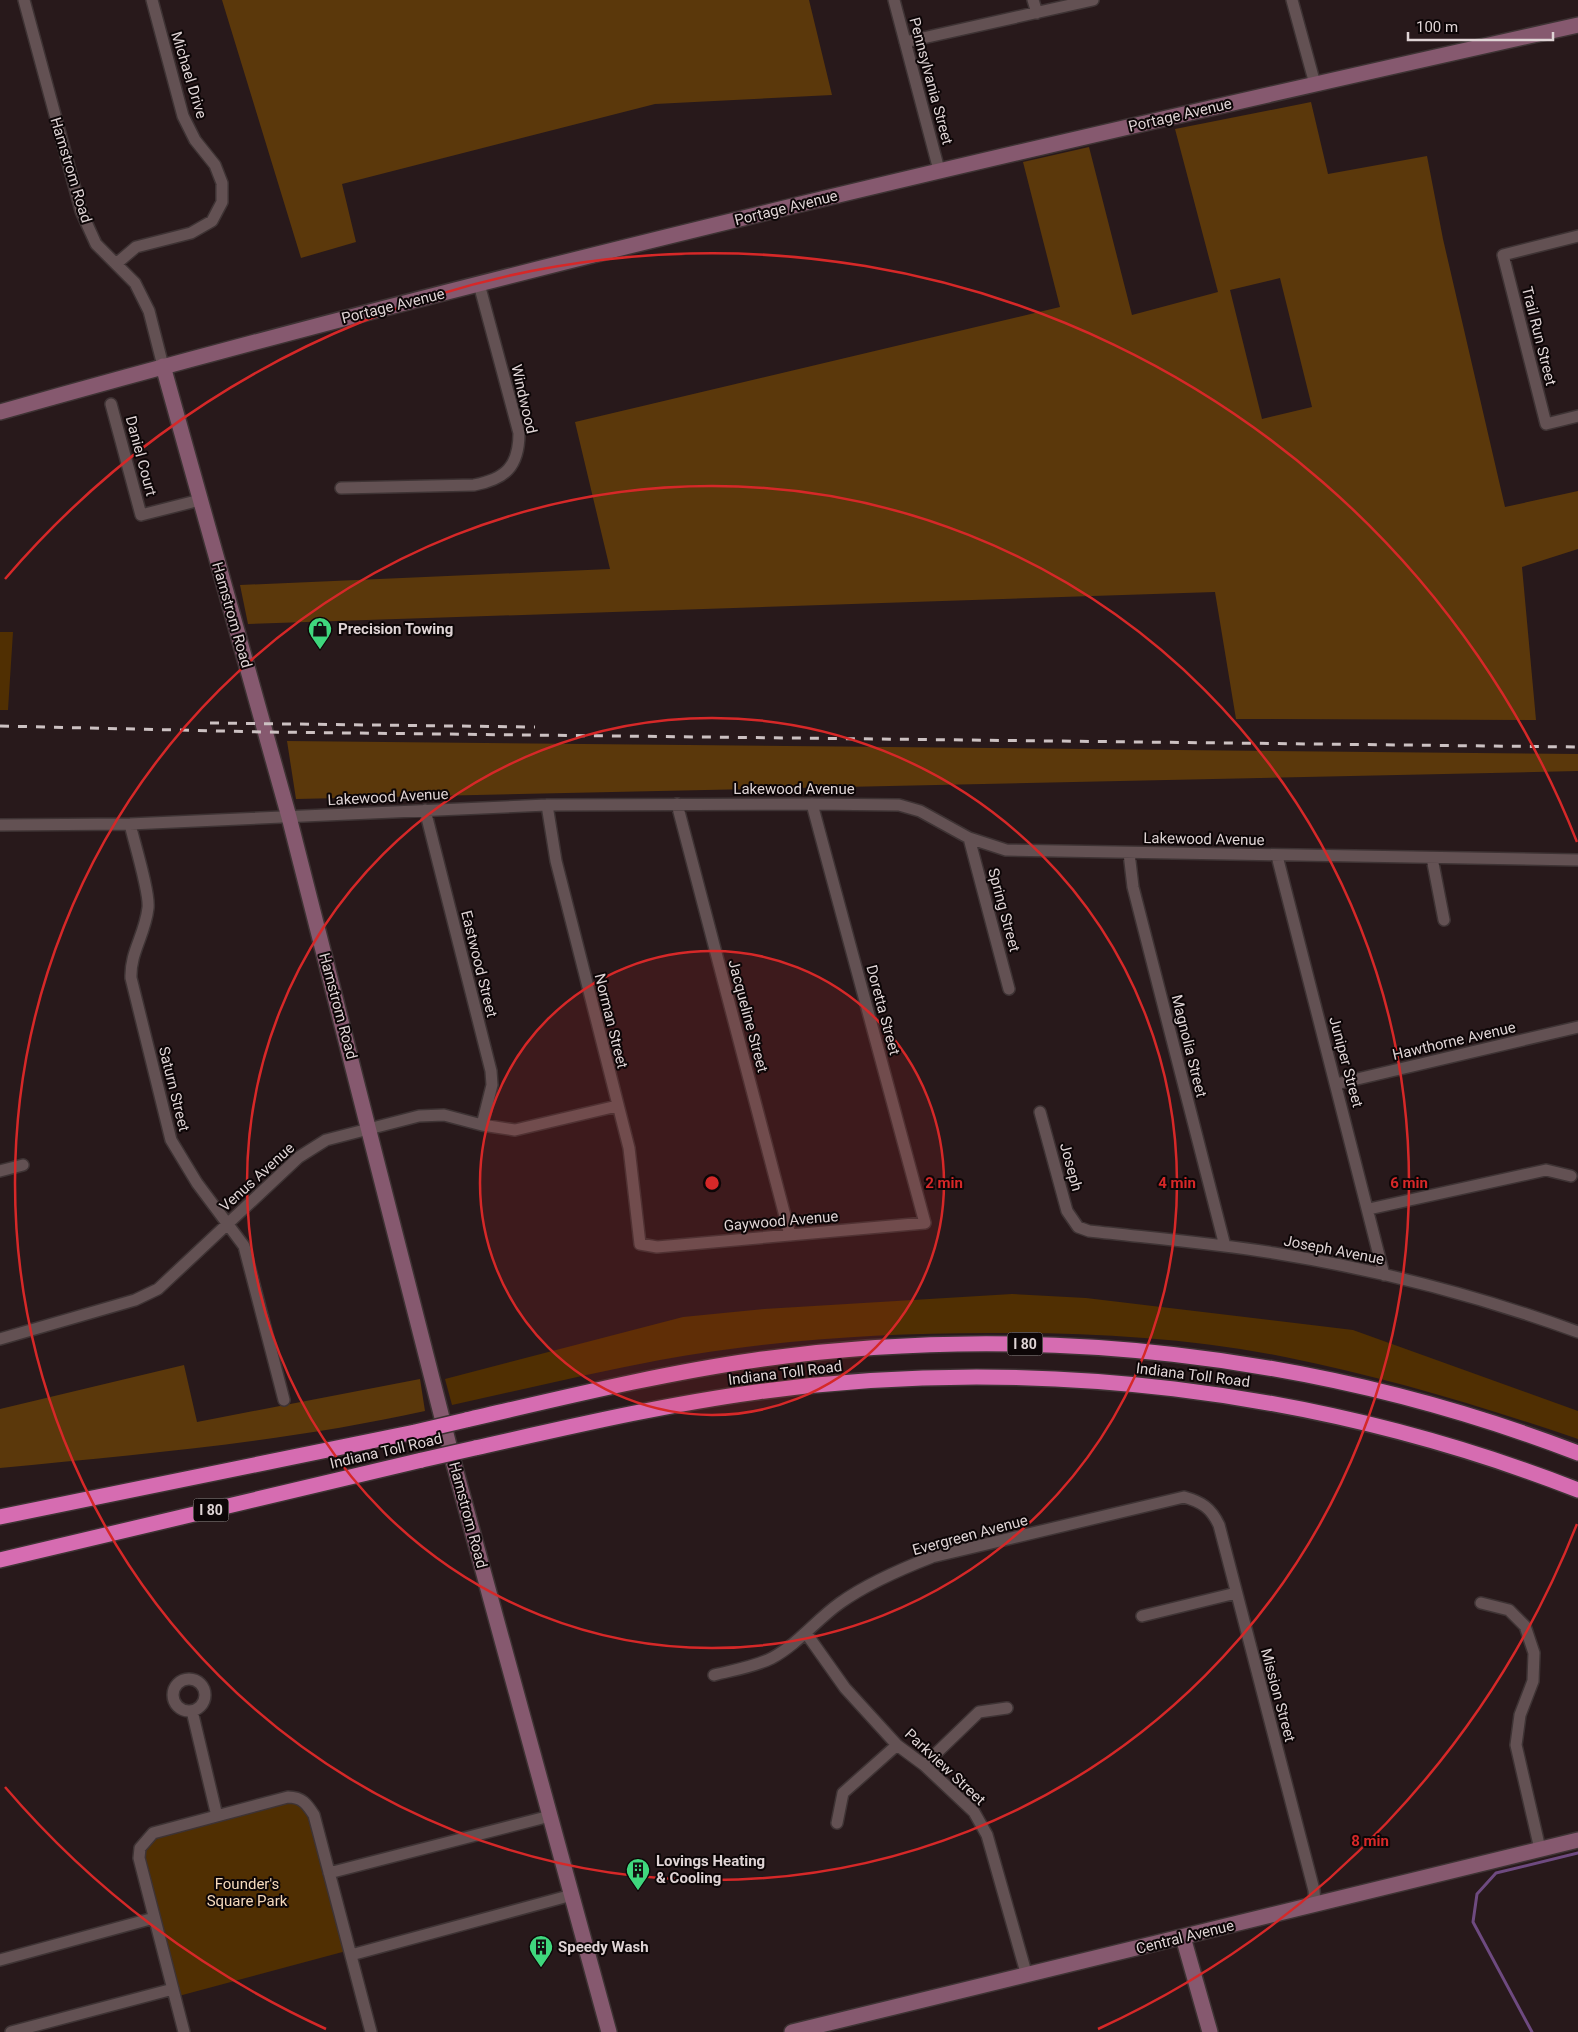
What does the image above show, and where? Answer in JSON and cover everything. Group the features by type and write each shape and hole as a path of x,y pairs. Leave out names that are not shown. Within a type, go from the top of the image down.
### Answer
{"highway":[{"name":"Indiana Toll Road","path":"0,1517 415,1432 670,1375 755,1360 889,1347 1018,1344 1158,1352 1292,1372 1431,1405 1578,1453"},
{"name":"Indiana Toll Road","path":"0,1560 620,1415 759,1392 895,1379 1022,1378 1158,1387 1292,1407 1426,1439 1483,1456 1578,1490"}],"street":[{"name":"Hamstrom Road","path":"24,0 81,211 96,244 135,284 149,311 289,817 370,1128 452,1457 609,2032"},
{"name":"Michael Drive","path":"116,264 136,247 191,232 212,221 222,202 222,183 215,165 195,140 183,116 152,0"},
{"name":"Pennsylvania Street","path":"894,0 939,170"},
{"path":"1033,0 1037,13"},
{"path":"905,42 1093,0"},
{"path":"1292,0 1315,84"},
{"name":"Portage Avenue","path":"0,412 163,366 479,284 939,170 1578,25"},
{"name":"Trail Run Street","path":"1578,236 1503,255 1546,424 1578,416"},
{"name":"Windwood","path":"341,488 474,484 492,481 505,473 514,462 519,448 519,433 479,284"},
{"name":"Daniel Court","path":"111,404 142,516 200,500"},
{"name":"Jacqueline Street","path":"677,804 790,1235"},
{"name":"Lakewood Avenue","path":"0,826 130,824 548,805 812,804 899,806 920,810 969,838 1006,850 1578,860"},
{"name":"Doretta Street","path":"812,804 925,1223"},
{"name":"Norman Street","path":"548,805 556,861 617,1106 630,1148 640,1244"},
{"name":"Eastwood Street","path":"425,810 491,1071 492,1085 482,1125"},
{"name":"Saturn Street","path":"130,824 149,905 145,929 130,962 131,978 171,1140 197,1183 229,1223 244,1246 284,1400"},
{"name":"Spring Street","path":"969,838 1009,989"},
{"name":"Magnolia Street","path":"1129,852 1133,887 1225,1246"},
{"name":"Juniper Street","path":"1277,856 1369,1210 1384,1275"},
{"path":"1432,858 1444,920"},
{"name":"Hawthorne Avenue","path":"1336,1084 1578,1027"},
{"name":"Venus Avenue","path":"0,1339 135,1300 158,1289 299,1157 326,1140 370,1128 432,1115 444,1115 482,1125 515,1130 617,1106"},
{"name":"Joseph","path":"1040,1112 1067,1211 1078,1226"},
{"path":"0,1171 23,1165"},
{"path":"1369,1210 1546,1170 1571,1176"},
{"name":"Gaywood Avenue","path":"640,1244 657,1247 925,1223"},
{"name":"Joseph Avenue","path":"1078,1226 1089,1231 1225,1246 1292,1256 1384,1275 1439,1289 1578,1332"},
{"name":"Evergreen Avenue","path":"714,1676 761,1663 786,1649 840,1602 899,1570 932,1557 1184,1497 1200,1502"},
{"name":"Mission Street","path":"1200,1502 1213,1511 1219,1525 1312,1881 1315,1904"},
{"path":"1142,1616 1236,1593"},
{"path":"1482,1602 1509,1610 1525,1626 1534,1653 1533,1680 1520,1715 1516,1746 1540,1849"},
{"name":"Parkview Street","path":"806,1633 845,1688 897,1744 924,1765 974,1812 988,1835 1027,1976"},
{"path":"924,1765 979,1712 1007,1708"},
{"path":"192,1711 217,1816"},
{"path":"837,1823 844,1793 897,1744"},
{"path":"184,2032 139,1858 140,1848 153,1833 288,1797 297,1797 307,1803 314,1815 371,2032"},
{"path":"330,1873 550,1816"},
{"name":"Central Avenue","path":"792,2032 1578,1840"},
{"path":"351,1955 572,1895"},
{"path":"0,1960 154,1918"},
{"path":"1183,1937 1210,2032"},
{"path":"11,2032 173,1989"}],"green space":[{"path":"0,632 13,632 8,710 0,710"},
{"path":"1012,1294 1086,1298 1353,1330 1578,1411 1578,1439 1433,1393 1322,1365 1251,1351 1182,1341 1113,1336 1044,1333 966,1333 834,1338 790,1342 660,1360 452,1405 445,1379 683,1317 764,1309"},
{"name":"Founder's Square Park","path":"288,1797 307,1803 350,1950 175,1997 140,1848 147,1839"}],"shaded area":[{"path":"222,0 809,0 832,95 655,104 342,184 356,242 301,258"},
{"path":"1311,102 1328,174 1427,156 1443,239 1505,507 1578,491 1578,549 1522,567 1536,720 1236,719 1215,592 248,624 240,585 610,569 575,422 1060,307 1023,162 1089,147 1132,315 1218,292 1175,129","holes":["1280,278 1312,407 1262,419 1230,290"]},
{"path":"287,741 1578,754 1578,771 296,799"},
{"path":"184,1365 197,1422 420,1379 425,1411 372,1422 266,1439 0,1468 0,1409"}],"waterway":[{"path":"1532,2032 1473,1922 1477,1894 1496,1873 1578,1853"}],"railway":[{"path":"210,723 535,727"},
{"path":"0,726 265,732 1578,747"}],"place":[{"name":"Precision Towing","path":"320,650"},
{"name":"Lovings Heating & Cooling","path":"638,1891"},
{"name":"Speedy Wash","path":"541,1968"}]}
